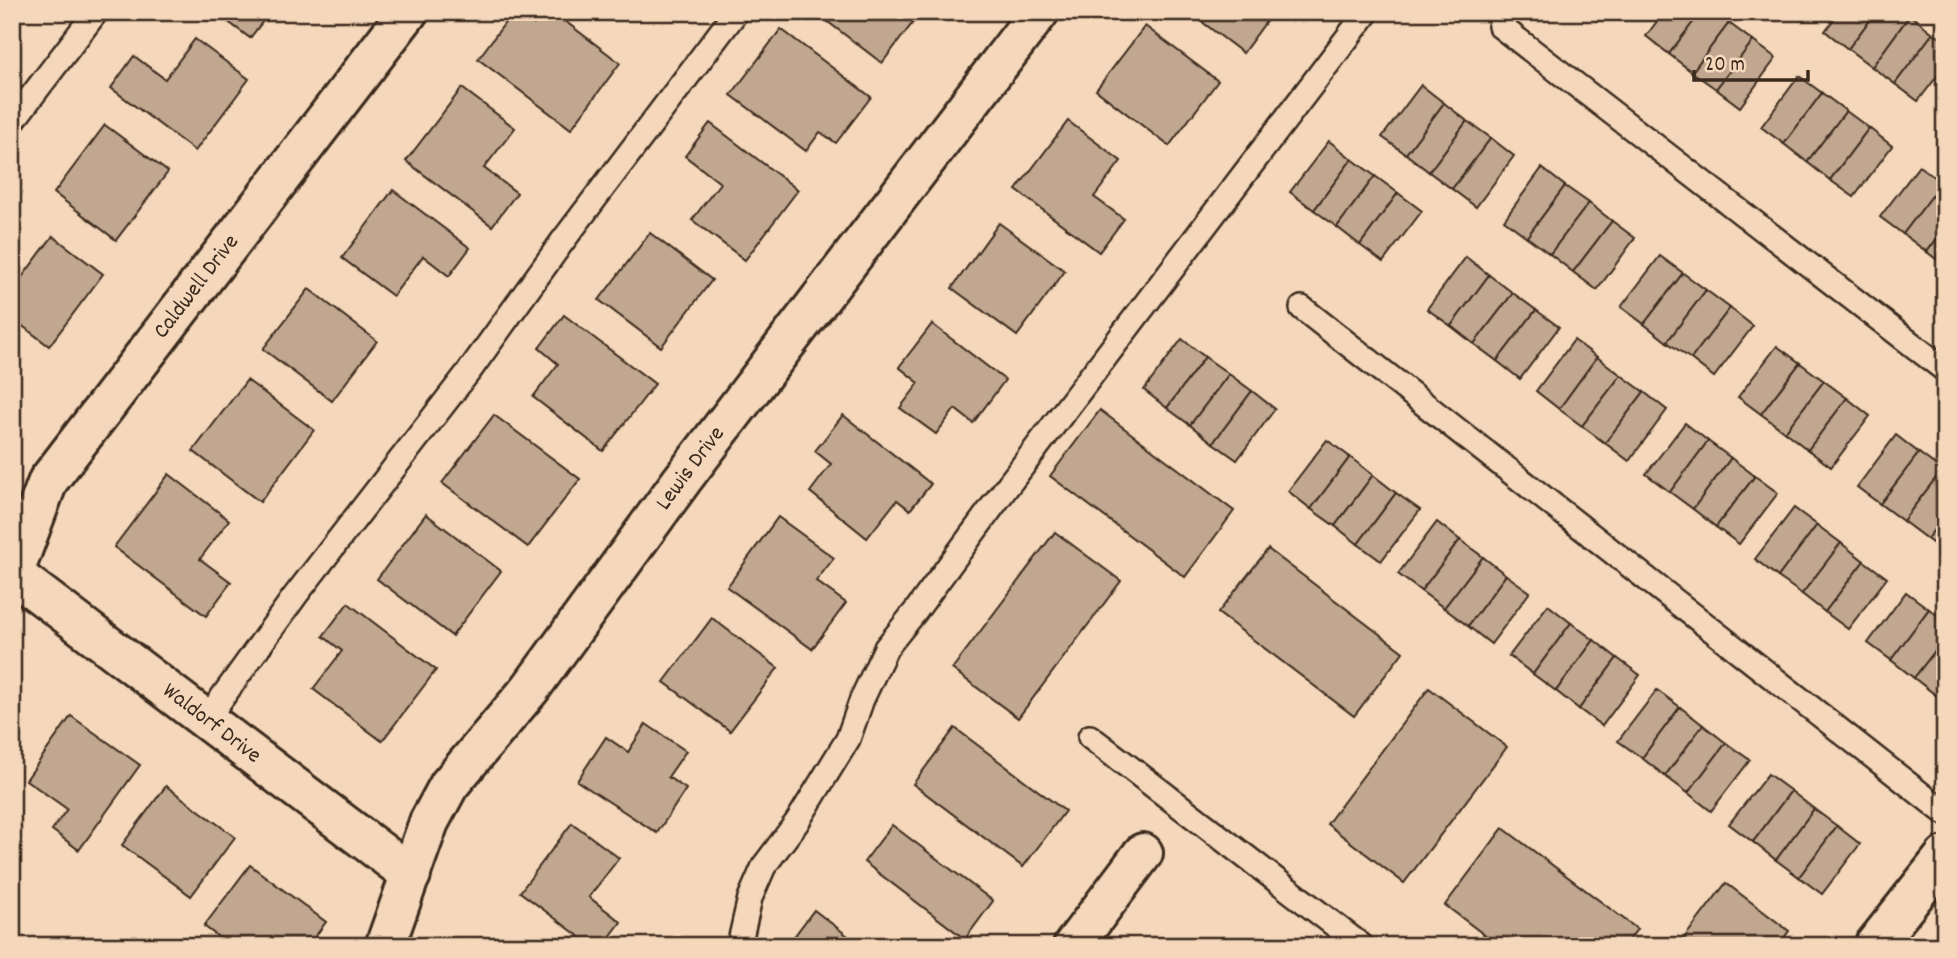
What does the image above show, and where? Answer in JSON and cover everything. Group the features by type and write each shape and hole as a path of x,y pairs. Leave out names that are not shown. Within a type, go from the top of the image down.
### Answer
{"street":[{"name":"Caldwell Drive","path":"13,575 48,481 408,12"},
{"name":"Lewis Drive","path":"385,946 429,822 449,785 530,688 682,481 1039,12"},
{"name":"Waldorf Drive","path":"13,575 411,875"},
{"path":"1073,946 1143,853"},
{"path":"1874,946 1945,856"}],"lane":[{"path":"12,122 96,12"},
{"path":"206,720 303,585 470,370 562,242 736,12"},
{"path":"739,946 750,898 764,866 797,822 848,739 862,699 886,648 1367,12"},
{"path":"1500,26 1945,370"},
{"path":"1302,308 1945,813"},
{"path":"1090,737 1362,946"}],"building":[{"path":"215,12 270,12 250,38"},
{"path":"513,12 518,12 534,24 543,12 553,12 620,63 571,129 478,59"},
{"path":"815,12 921,12 882,63"},
{"path":"1189,12 1273,12 1243,53"},
{"path":"1664,12 1701,12 1669,54 1646,36"},
{"path":"1701,12 1715,12 1729,23 1692,72 1669,54"},
{"path":"1839,12 1876,12 1848,49 1825,31"},
{"path":"1876,12 1906,12 1910,15 1872,67 1848,49"},
{"path":"1910,15 1933,33 1895,84 1872,67"},
{"path":"1729,23 1753,41 1716,89 1692,72"},
{"path":"1145,26 1218,81 1169,146 1096,90"},
{"path":"781,29 871,97 836,143 820,132 806,151 731,95"},
{"path":"1933,33 1945,41 1945,66 1918,101 1895,84"},
{"path":"195,39 249,79 195,151 111,88 134,56 165,79"},
{"path":"1753,41 1776,58 1740,107 1716,89"},
{"path":"1799,76 1822,93 1784,144 1761,127"},
{"path":"1421,85 1444,103 1406,154 1382,137"},
{"path":"462,88 515,128 484,168 517,193 492,226 406,161"},
{"path":"1822,93 1846,111 1807,162 1784,144"},
{"path":"1444,103 1467,121 1429,172 1406,154"},
{"path":"1846,111 1869,128 1830,180 1807,162"},
{"path":"1068,121 1121,161 1094,197 1124,219 1099,252 1016,190"},
{"path":"1467,121 1491,138 1452,189 1429,172"},
{"path":"710,123 798,190 745,260 692,220 720,183 685,156"},
{"path":"105,125 168,172 116,240 54,193"},
{"path":"1869,128 1892,146 1854,197 1830,180"},
{"path":"1491,138 1514,156 1476,207 1452,189"},
{"path":"1329,141 1352,159 1314,210 1290,192"},
{"path":"1352,159 1375,176 1337,227 1314,210"},
{"path":"1919,166 1942,183 1903,234 1880,217"},
{"path":"1542,168 1565,186 1527,237 1504,220"},
{"path":"1375,176 1398,193 1360,245 1337,227"},
{"path":"1942,183 1945,185 1945,228 1927,252 1903,234"},
{"path":"1565,186 1589,203 1550,254 1527,237"},
{"path":"393,190 470,248 449,276 423,256 393,296 342,258"},
{"path":"1398,193 1422,211 1383,262 1360,245"},
{"path":"1589,203 1612,221 1573,272 1550,254"},
{"path":"1612,221 1635,238 1597,290 1573,272"},
{"path":"999,223 1065,271 1017,336 952,288"},
{"path":"1945,228 1945,266 1927,252"},
{"path":"650,233 712,280 661,347 599,300"},
{"path":"53,236 103,274 49,346 12,318 12,269 22,277"},
{"path":"1660,256 1683,273 1644,324 1621,307"},
{"path":"1466,257 1489,275 1451,326 1427,309"},
{"path":"1683,273 1706,290 1667,342 1644,324"},
{"path":"1489,275 1513,293 1474,344 1451,326"},
{"path":"309,289 377,341 332,401 263,349"},
{"path":"1706,290 1730,308 1691,359 1667,342"},
{"path":"1513,293 1536,310 1497,361 1474,344"},
{"path":"1730,308 1753,326 1714,377 1691,359"},
{"path":"1536,310 1559,327 1520,379 1497,361"},
{"path":"564,315 655,384 603,451 533,397 558,364 539,348"},
{"path":"932,324 1005,380 973,423 955,409 936,434 900,408 919,383 899,367"},
{"path":"1182,339 1205,357 1167,408 1144,390"},
{"path":"1574,340 1597,357 1559,409 1536,391"},
{"path":"1777,346 1800,363 1761,414 1738,397"},
{"path":"1205,357 1229,374 1190,425 1167,408"},
{"path":"1597,357 1621,375 1582,426 1559,409"},
{"path":"1800,363 1824,381 1785,432 1761,414"},
{"path":"1229,374 1252,391 1213,443 1190,425"},
{"path":"1621,375 1644,392 1605,443 1582,426"},
{"path":"247,380 314,430 260,502 193,451"},
{"path":"1824,381 1847,398 1808,450 1785,432"},
{"path":"1252,391 1275,409 1237,460 1213,443"},
{"path":"1644,392 1667,410 1629,461 1605,443"},
{"path":"1847,398 1870,416 1831,467 1808,450"},
{"path":"1100,410 1234,511 1185,577 1050,476"},
{"path":"494,415 580,479 528,547 442,483"},
{"path":"843,415 931,484 910,510 897,500 867,538 810,492 831,464 815,451"},
{"path":"1685,423 1708,441 1670,492 1646,474"},
{"path":"1896,435 1919,453 1880,504 1857,487"},
{"path":"1327,440 1350,457 1311,509 1288,491"},
{"path":"1708,441 1731,458 1693,509 1670,492"},
{"path":"1919,453 1942,470 1903,521 1880,504"},
{"path":"1350,457 1373,475 1335,526 1311,509"},
{"path":"1731,458 1755,476 1716,527 1693,509"},
{"path":"1942,470 1945,472 1945,516 1927,539 1903,521"},
{"path":"169,474 229,520 200,559 231,582 206,616 114,547"},
{"path":"1373,475 1396,493 1358,544 1335,526"},
{"path":"1755,476 1778,493 1739,544 1716,527"},
{"path":"1396,493 1420,510 1381,561 1358,544"},
{"path":"1794,508 1817,525 1778,577 1755,559"},
{"path":"426,514 501,571 452,636 377,579"},
{"path":"1945,516 1945,553 1927,539"},
{"path":"778,517 834,558 816,581 846,603 812,649 727,587"},
{"path":"1437,522 1460,540 1421,591 1398,574"},
{"path":"1817,525 1841,543 1802,594 1778,577"},
{"path":"1055,532 1121,581 1018,718 952,669"},
{"path":"1460,540 1483,557 1444,608 1421,591"},
{"path":"1841,543 1864,561 1825,612 1802,594"},
{"path":"1268,549 1403,652 1354,716 1218,613"},
{"path":"1483,557 1506,575 1468,626 1444,608"},
{"path":"1864,561 1887,578 1848,629 1825,612"},
{"path":"1506,575 1530,592 1491,644 1468,626"},
{"path":"1906,592 1929,609 1891,660 1868,643"},
{"path":"348,603 436,670 382,741 313,689 342,651 323,636"},
{"path":"1548,605 1571,623 1533,674 1509,656"},
{"path":"1929,609 1945,621 1945,638 1914,678 1891,660"},
{"path":"712,618 778,668 730,731 664,682"},
{"path":"1571,623 1594,640 1556,691 1533,674"},
{"path":"1945,638 1945,686 1937,696 1914,678"},
{"path":"1594,640 1617,658 1579,709 1556,691"},
{"path":"1617,658 1640,675 1602,726 1579,709"},
{"path":"1429,688 1507,747 1404,883 1327,824"},
{"path":"1657,690 1680,707 1642,758 1618,741"},
{"path":"1680,707 1703,725 1665,776 1642,758"},
{"path":"71,716 140,765 79,850 52,830 67,809 26,780"},
{"path":"646,724 686,751 668,777 686,789 657,833 577,781 606,737 628,752"},
{"path":"1703,725 1726,743 1688,793 1665,776"},
{"path":"955,728 1065,811 1023,867 913,784"},
{"path":"1726,743 1750,760 1711,811 1688,793"},
{"path":"1768,774 1791,791 1753,842 1729,824"},
{"path":"166,786 235,837 191,896 122,845"},
{"path":"1791,791 1814,809 1776,860 1753,842"},
{"path":"1814,809 1837,826 1799,877 1776,860"},
{"path":"572,823 619,858 589,897 621,922 603,946 592,946 520,892"},
{"path":"892,825 993,901 965,939 864,862"},
{"path":"1837,826 1860,844 1822,894 1799,877"},
{"path":"1503,828 1637,929 1625,946 1499,946 1445,905"},
{"path":"250,865 326,922 308,946 230,946 204,926"},
{"path":"1726,883 1789,931 1778,946 1678,946"},
{"path":"814,910 861,946 787,946"}]}
